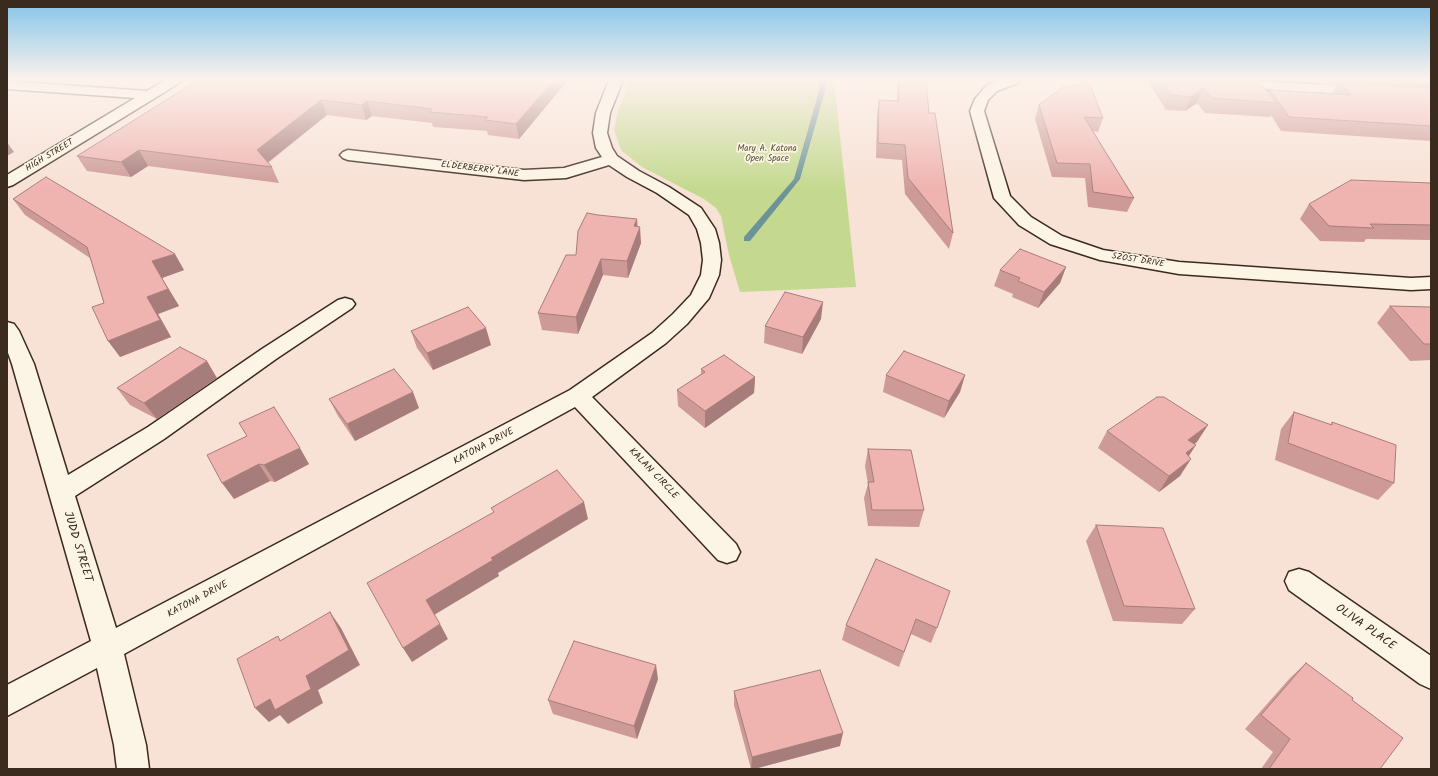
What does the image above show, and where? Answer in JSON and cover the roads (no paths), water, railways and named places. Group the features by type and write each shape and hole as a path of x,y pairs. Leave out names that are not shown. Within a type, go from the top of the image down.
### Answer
{"street":[{"name":"HIGH STREET","path":"7,182 115,116"},
{"name":"KATONA DRIVE","path":"7,701 108,649 578,396 659,338 680,319 700,298 710,275 712,260 710,243 706,229 695,212 663,190 633,174 611,159 604,148 600,133 603,116"},
{"name":"SZOST DRIVE","path":"979,116 1002,198 1025,221 1056,240 1100,255 1179,268 1411,284 1431,283"},
{"name":"ELDERBERRY LANE","path":"348,155 524,175 566,173 611,159"},
{"path":"61,492 156,432 269,354 345,304"},
{"name":"JUDD STREET","path":"7,329 12,336 15,366 61,492 108,649 130,745 133,769"},
{"name":"KALAN CIRCLE","path":"578,396 727,552"},
{"name":"OLIVA PLACE","path":"1299,581 1431,674"}],"waterway":[{"path":"747,239 797,179 815,116"}],"park label":[{"name":"Mary A. Katona Open Space","path":"767,154"}]}
